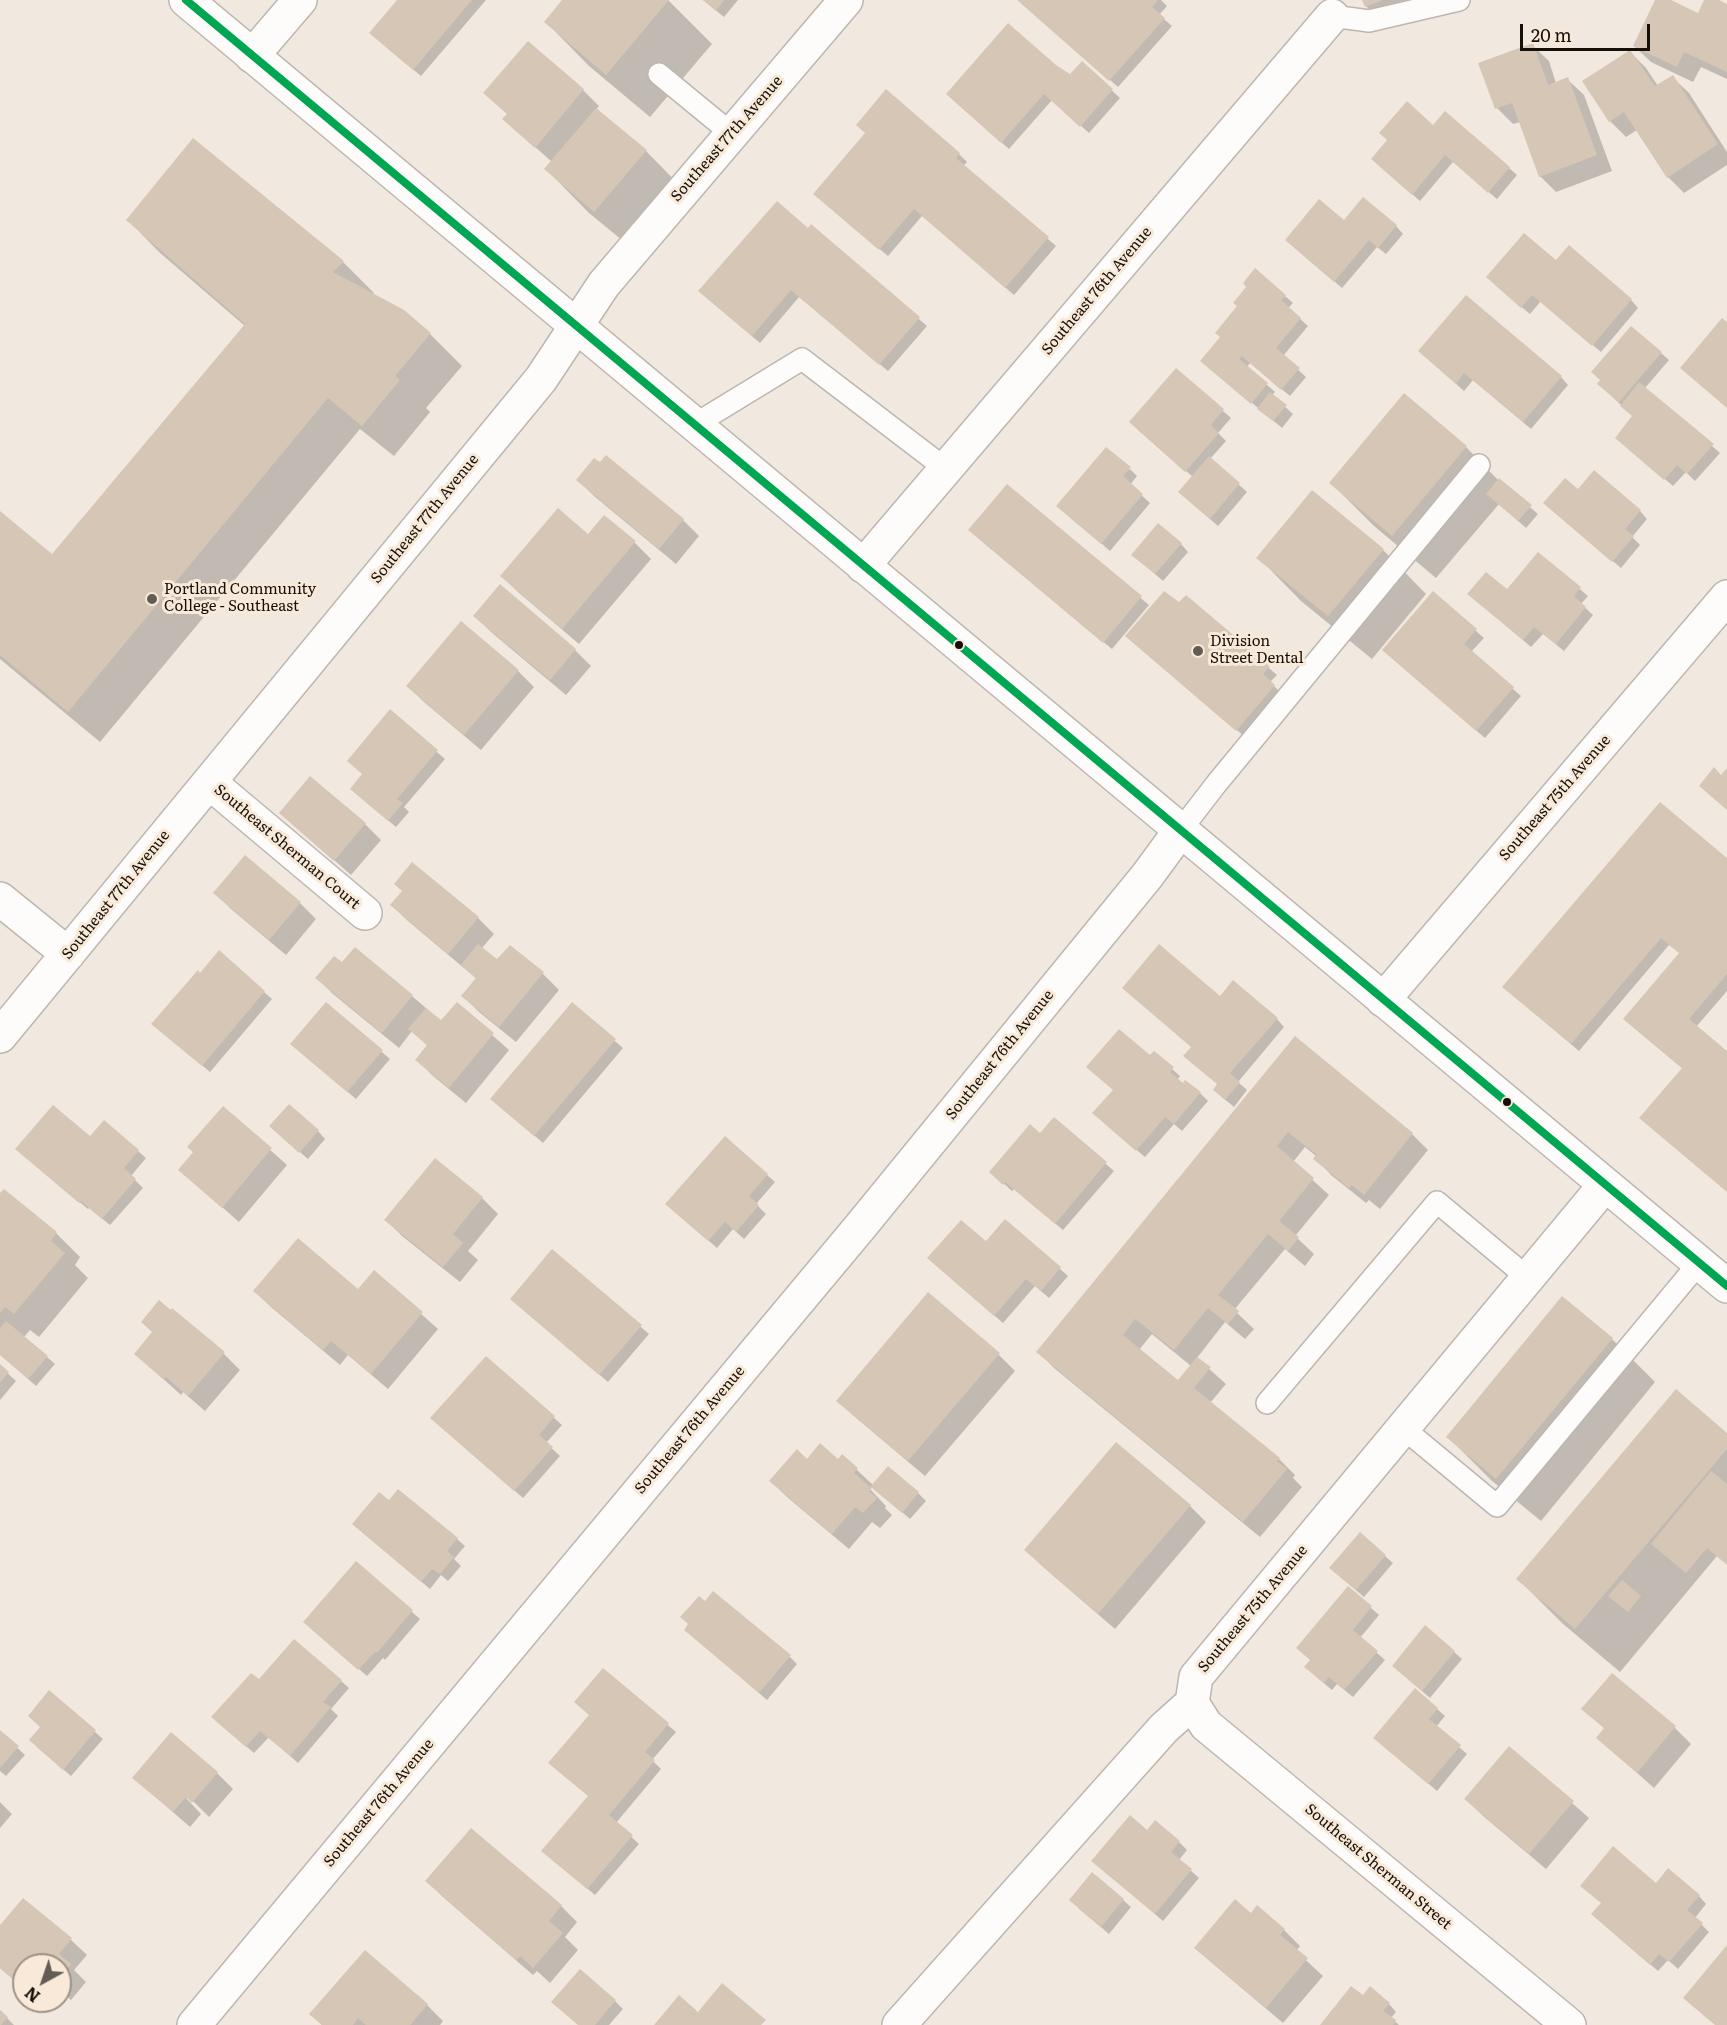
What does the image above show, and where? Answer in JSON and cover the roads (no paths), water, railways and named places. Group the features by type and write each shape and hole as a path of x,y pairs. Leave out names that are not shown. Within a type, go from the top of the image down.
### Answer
{"street":[{"path":"186,0 575,327 1727,1286"},
{"path":"252,56 300,0"},
{"name":"Southeast 77th Avenue","path":"0,1036 541,379 604,284 846,0"},
{"name":"Southeast 76th Avenue","path":"863,566 1332,16"},
{"name":"Southeast 75th Avenue","path":"1383,999 1727,597"},
{"name":"Southeast Sherman Court","path":"209,782 365,913"},
{"name":"Southeast 76th Avenue","path":"194,2025 867,1218 1146,876 1180,831"},
{"path":"0,899 68,954"},
{"name":"Southeast 75th Avenue","path":"1192,1703 1196,1677 1605,1185"},
{"path":"899,2025 1164,1728 1192,1703"},
{"name":"Southeast Sherman Street","path":"1192,1703 1206,1725 1569,2025"}],"lane":[{"path":"1332,16 1369,21 1459,0"},
{"path":"659,74 732,134"},
{"path":"694,425 802,359 946,469"},
{"path":"1180,831 1479,465"},
{"path":"1267,1403 1437,1202 1528,1278"},
{"path":"1403,1428 1497,1506 1699,1263"}],"place":[{"name":"Portland Community College - Southeast","path":"152,599"},
{"name":"Division Street Dental","path":"1198,651"}]}
